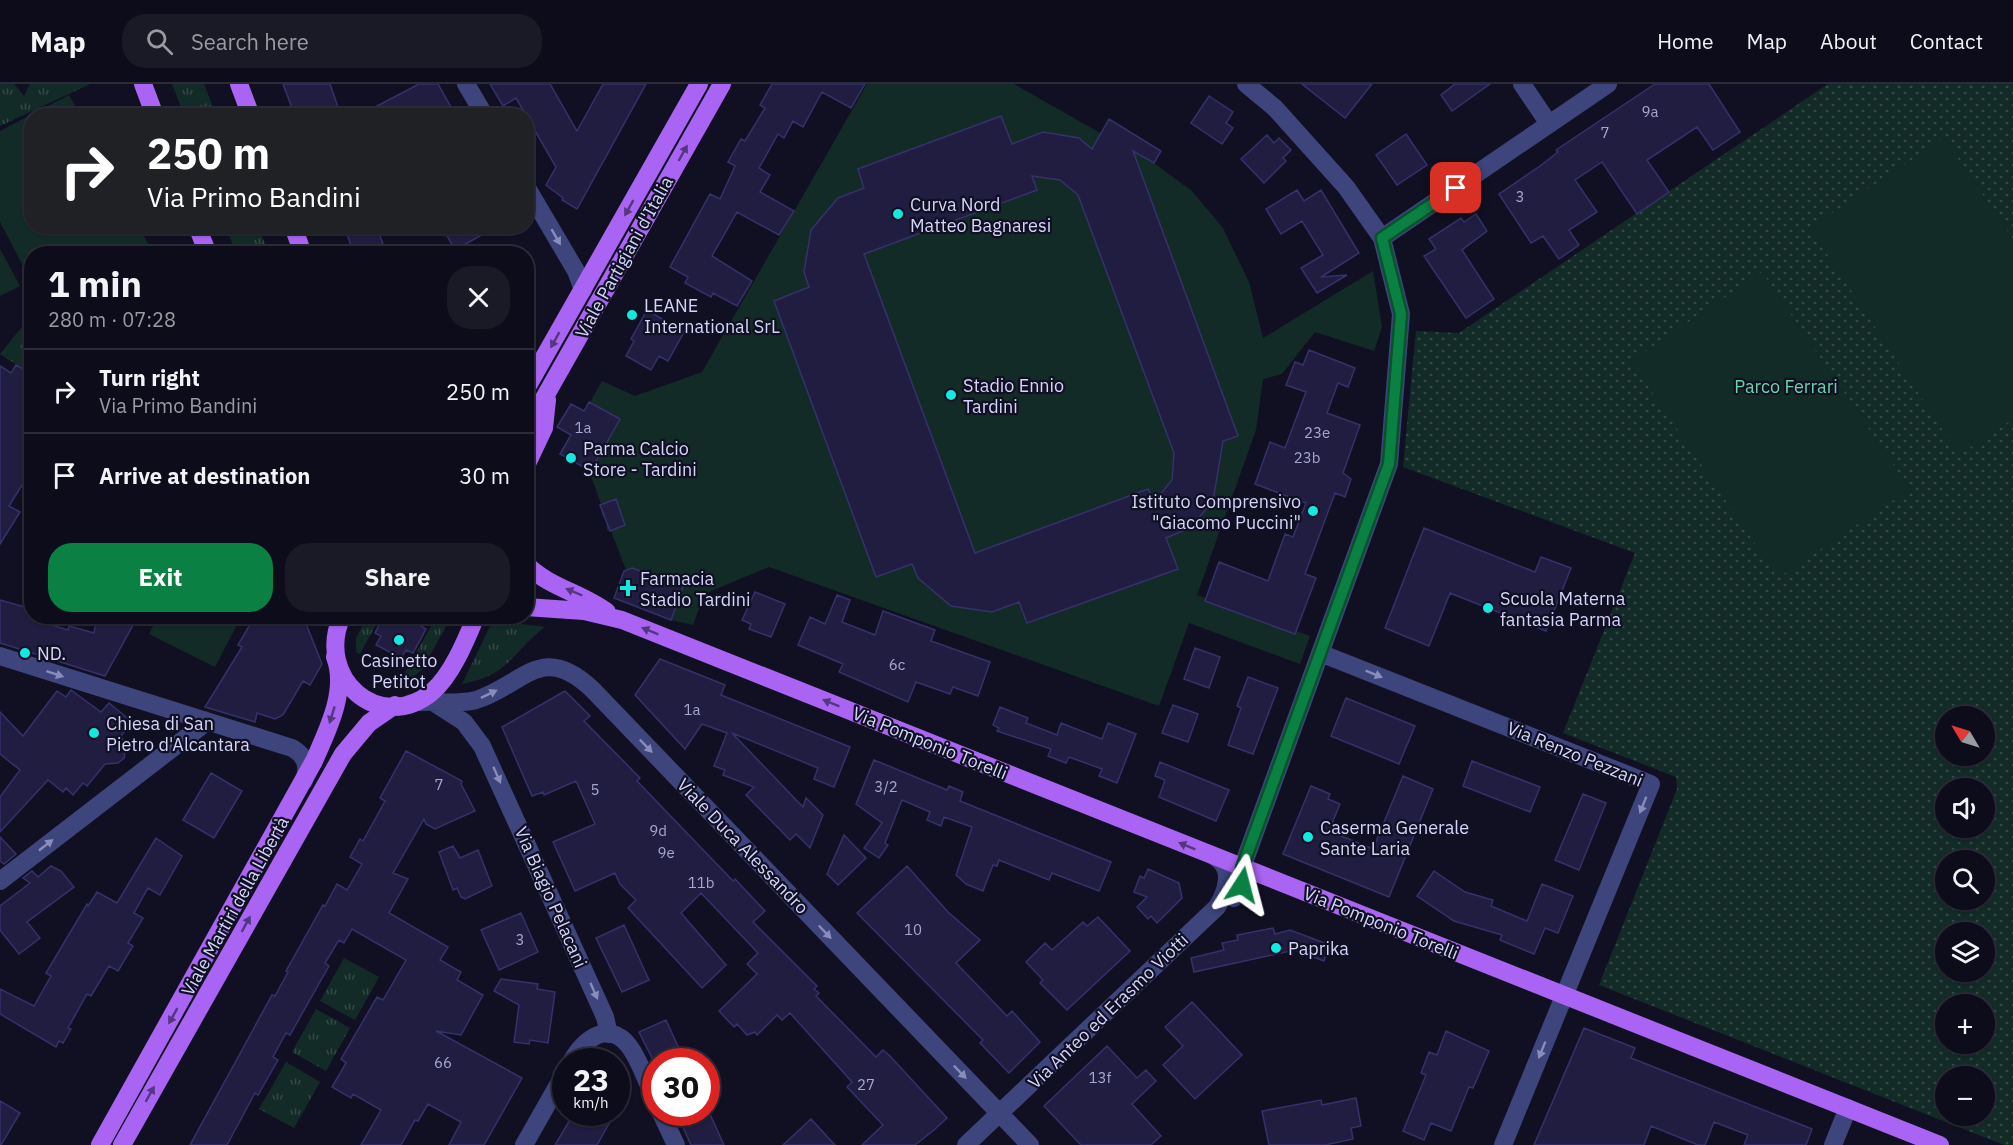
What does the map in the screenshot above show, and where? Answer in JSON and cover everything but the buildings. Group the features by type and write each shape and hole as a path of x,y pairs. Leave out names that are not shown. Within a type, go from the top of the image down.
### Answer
{"main road":[{"path":"143,84 152,108"},
{"path":"239,84 248,108"},
{"name":"Viale Partigiani d'Italia","path":"534,375 699,84"},
{"name":"Viale Partigiani d'Italia","path":"534,416 722,84"},
{"path":"534,449 544,428 546,401 555,380"},
{"name":"Via Pomponio Torelli","path":"534,571 544,579 587,597 622,620"},
{"name":"Via Pomponio Torelli","path":"534,607 584,610 622,620 1940,1145"},
{"name":"Viale Martiri della Libertà","path":"100,1145 302,785 334,710 338,690 334,641 339,624"},
{"name":"Viale Martiri della Libertà","path":"122,1145 343,754 369,723 403,704 425,696 440,683 473,624"},
{"path":"336,661 342,677 361,696 379,704 403,704"}],"street":[{"path":"466,84 480,108"},
{"path":"1234,898 1242,885 1242,868 1389,464 1401,314 1382,238 1346,187 1275,108 1246,84"},
{"path":"1522,84 1549,124"},
{"path":"1382,238 1608,84"},
{"path":"534,200 576,271 583,290"},
{"name":"Via Renzo Pezzani","path":"1320,652 1651,784 1563,996"},
{"path":"0,656 298,752 307,765 302,785"},
{"name":"Viale Duca Alessandro","path":"403,704 474,700 529,672 545,668 560,668 576,676 592,689 1030,1145"},
{"name":"Via Biagio Pelacani","path":"432,702 450,710 464,722 490,761 605,1017 609,1034"},
{"path":"0,881 200,727 204,720"},
{"name":"Via Anteo ed Erasmo Viotti","path":"1215,857 1224,866 1227,882 1217,908"},
{"name":"Via Anteo ed Erasmo Viotti","path":"966,1145 1217,908 1263,884 1286,885"},
{"path":"1503,1145 1563,996"},
{"path":"581,1048 588,1039 609,1034 628,1045 642,1073"},
{"path":"524,1145 552,1096"},
{"path":"1833,1145 1848,1108"},
{"path":"667,1126 676,1145"}],"green space":[{"path":"0,84 14,84 24,96 30,84 90,84 39,108 24,108 24,115 0,126"},
{"path":"172,84 204,84 213,108 181,108"},
{"name":"Stadio Ennio Tardini","path":"867,84 1014,84 1155,164 1192,191 1223,228 1249,282 1263,338 1373,271 1382,327 1374,351 1315,332 1282,374 1263,379 1256,430 1197,595 1310,636 1300,664 1189,623 1159,706 769,567 704,594 693,625 671,620 683,587 632,568 626,570 611,531 607,530 606,519 602,515 601,504 588,468 562,455 562,452 602,381 635,396 702,372"},
{"name":"Parco Ferrari","path":"1828,84 2013,84 2013,1145 2004,1145 1956,1126 1995,1126 1995,1066 1935,1066 1935,1118 1599,985 1677,789 1676,777 1563,733 1635,553 1403,467 1416,331 1459,333"},
{"path":"69,95 76,108 44,108"},
{"path":"24,118 24,234 143,234 149,246 24,246 24,268 0,222 0,131"},
{"path":"1944,138 2013,239 2013,419 1959,455 1810,228"},
{"path":"229,234 261,234 266,246 233,246"},
{"path":"0,249 20,286 0,296"},
{"path":"1762,272 1910,489 1778,578 1631,361"},
{"path":"24,325 24,369 0,354"},
{"path":"154,624 237,624 215,667 149,634"},
{"path":"363,624 376,624 360,654 356,652 356,638"},
{"path":"432,624 447,624 422,670 407,681 402,678"},
{"path":"491,624 545,627 501,669 478,680 462,684"},
{"path":"344,958 379,977 355,1020 320,1001"},
{"path":"316,1009 350,1028 326,1071 292,1052"},
{"path":"286,1062 320,1082 294,1128 259,1109"}],"place":[{"name":"Curva Nord Matteo Bagnaresi","path":"898,214"},
{"name":"LEANE International SrL","path":"632,315"},
{"name":"Stadio Ennio Tardini","path":"951,395"},
{"name":"Parma Calcio Store - Tardini","path":"571,458"},
{"name":"Istituto Comprensivo \"Giacomo Puccini\"","path":"1313,511"},
{"name":"Farmacia Stadio Tardini","path":"628,588"},
{"name":"Scuola Materna fantasia Parma","path":"1488,608"},
{"name":"Casinetto Petitot","path":"399,640"},
{"name":"ND.","path":"25,653"},
{"name":"Chiesa di San Pietro d'Alcantara","path":"94,733"},
{"name":"Caserma Generale Sante Laria","path":"1308,837"},
{"name":"Paprika","path":"1276,948"}],"route":[{"path":"1242,885 1240,873 1389,464 1401,314 1382,238 1456,188"}]}
